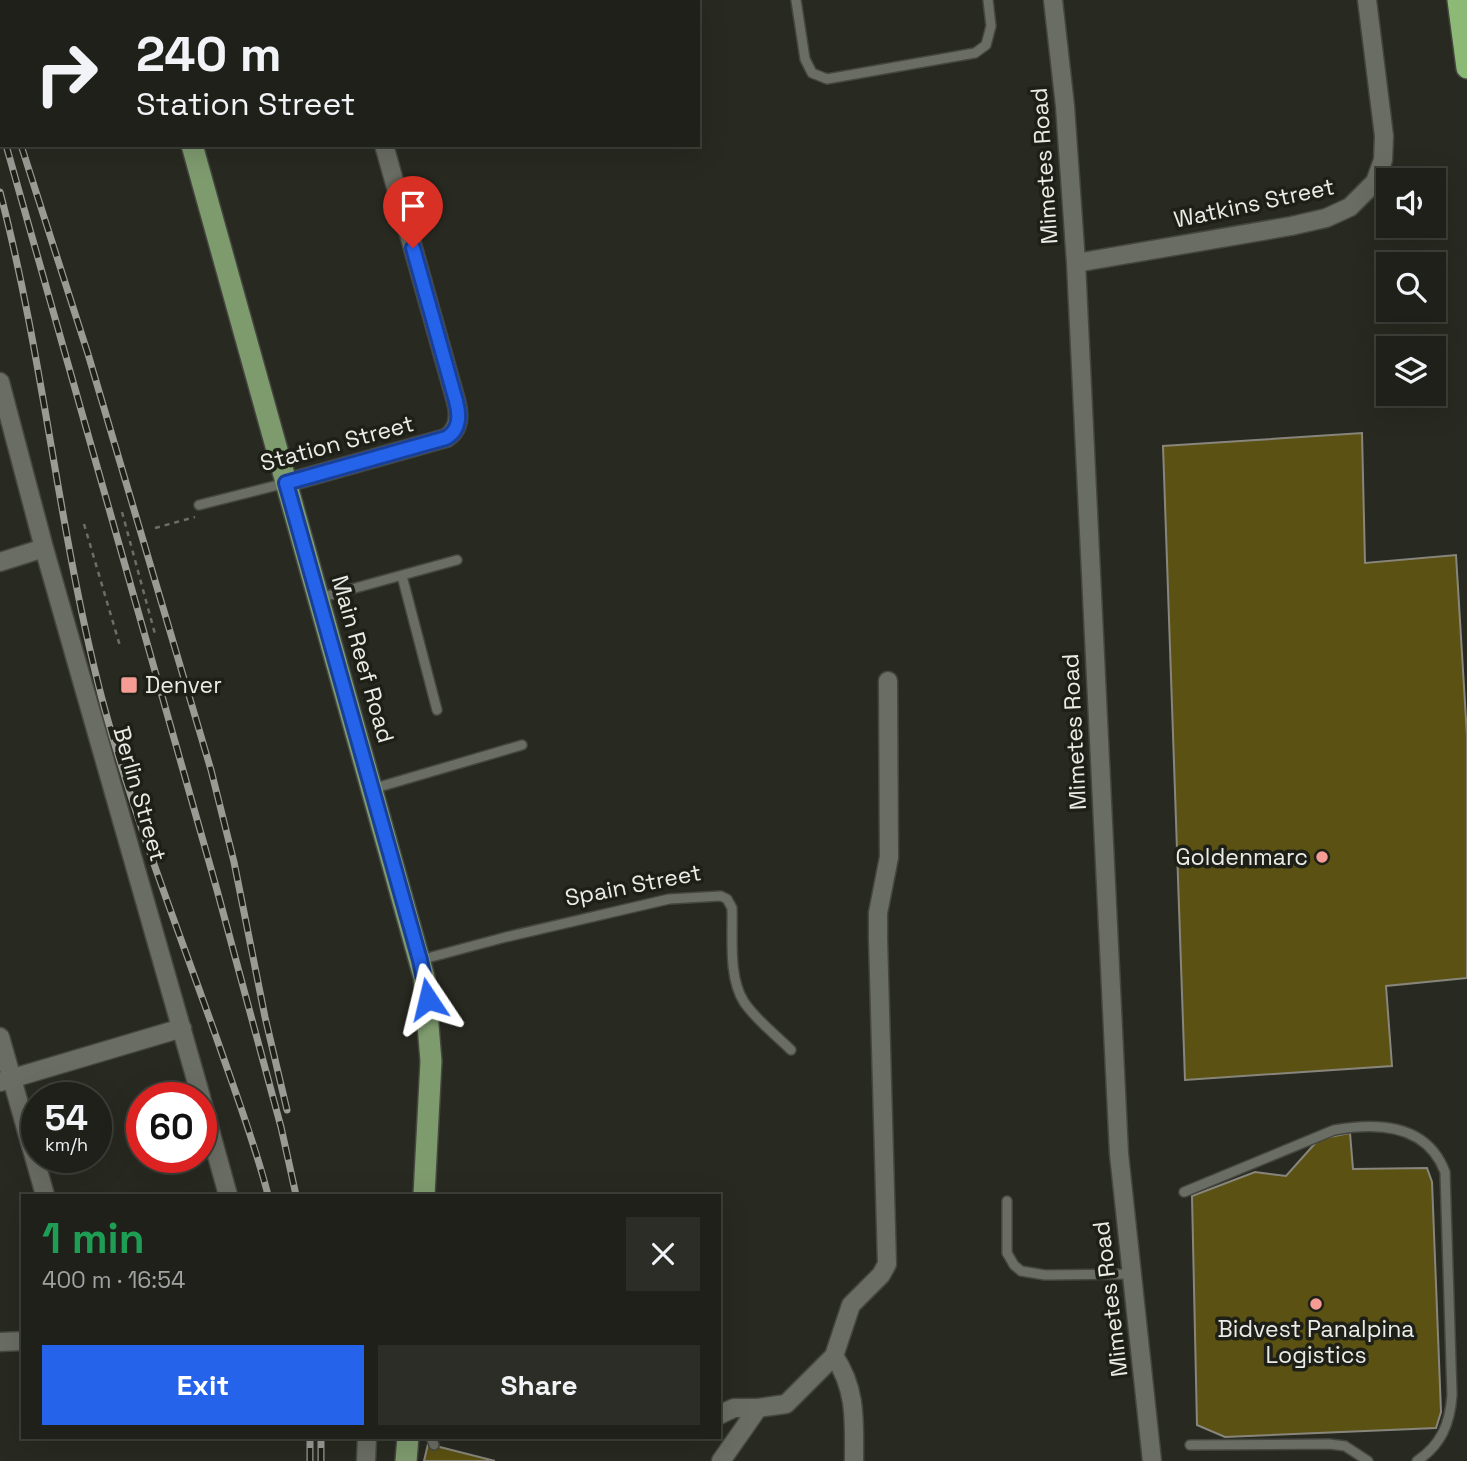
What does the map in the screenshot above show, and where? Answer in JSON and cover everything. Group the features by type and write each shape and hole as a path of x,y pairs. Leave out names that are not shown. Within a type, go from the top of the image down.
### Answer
{"highway":[{"path":"1457,0 1466,60"}],"main road":[{"name":"Main Reef Road","path":"193,147 420,960 428,999 432,1061 424,1194"},
{"path":"405,1461 408,1439"}],"street":[{"name":"Mimetes Road","path":"1053,0 1065,106 1076,263 1119,1154 1152,1461"},
{"name":"Watkins Street","path":"1076,263 1291,226 1326,218 1357,201 1375,182 1383,160 1378,83 1367,0"},
{"name":"Station Street","path":"286,483 446,438 453,434 456,427 456,401 385,147"},
{"name":"Berlin Street","path":"0,382 44,548 197,1082"},
{"path":"0,562 44,548"},
{"path":"721,1414 734,1408 786,1404 834,1356 850,1306 881,1275 888,1259 881,1108 878,938 881,895 889,857 887,681"},
{"path":"6,1081 182,1028"},
{"path":"0,1037 6,1081 45,1194"},
{"name":"Berlin Street","path":"217,1155 228,1194"},
{"path":"0,1342 21,1341"},
{"path":"834,1356 851,1391 855,1461"},
{"path":"721,1461 758,1408"},
{"path":"366,1461 367,1439"}],"lane":[{"path":"796,0 805,59 812,73 827,79 975,53 986,45 991,26 988,0"},
{"name":"Station Street","path":"200,505 286,483"},
{"path":"318,598 457,560"},
{"path":"402,576 437,710"},
{"path":"372,789 522,744"},
{"name":"Spain Street","path":"420,960 669,899 721,895 732,908 736,978 740,992 745,1003 791,1050"},
{"path":"1184,1192 1334,1130 1359,1126 1399,1130 1421,1139 1433,1149 1444,1172 1452,1395 1447,1426 1433,1450 1416,1461"},
{"path":"1007,1201 1007,1253 1021,1271 1045,1275 1132,1274"},
{"path":"1190,1445 1329,1444 1345,1446 1368,1461"}],"path":[{"path":"155,528 196,517 200,505"},
{"path":"121,512 155,634"},
{"path":"85,524 120,646"}],"building":[{"name":"Goldenmarc","path":"1362,433 1365,563 1456,555 1467,736 1467,978 1386,986 1392,1066 1185,1080 1163,446"},
{"name":"Bidvest Panalpina Logistics","path":"1350,1133 1353,1169 1427,1168 1432,1182 1441,1412 1436,1428 1225,1437 1197,1425 1192,1196 1255,1172 1286,1176 1319,1139"},
{"path":"428,1444 495,1461 424,1461"}],"railway":[{"path":"7,147 217,890 281,1127 296,1194"},
{"path":"22,147 88,354 211,770 234,862 287,1110"},
{"path":"0,192 16,256 76,581 105,710 144,836 245,1119 268,1194"},
{"path":"310,1439 310,1461"},
{"path":"321,1439 321,1461"}],"place":[{"name":"Denver","path":"129,685"},
{"name":"Goldenmarc","path":"1322,857"},
{"name":"Bidvest Panalpina Logistics","path":"1316,1304"}],"route":[{"path":"413,248 458,410 453,434 286,483 420,960 428,999"}]}
